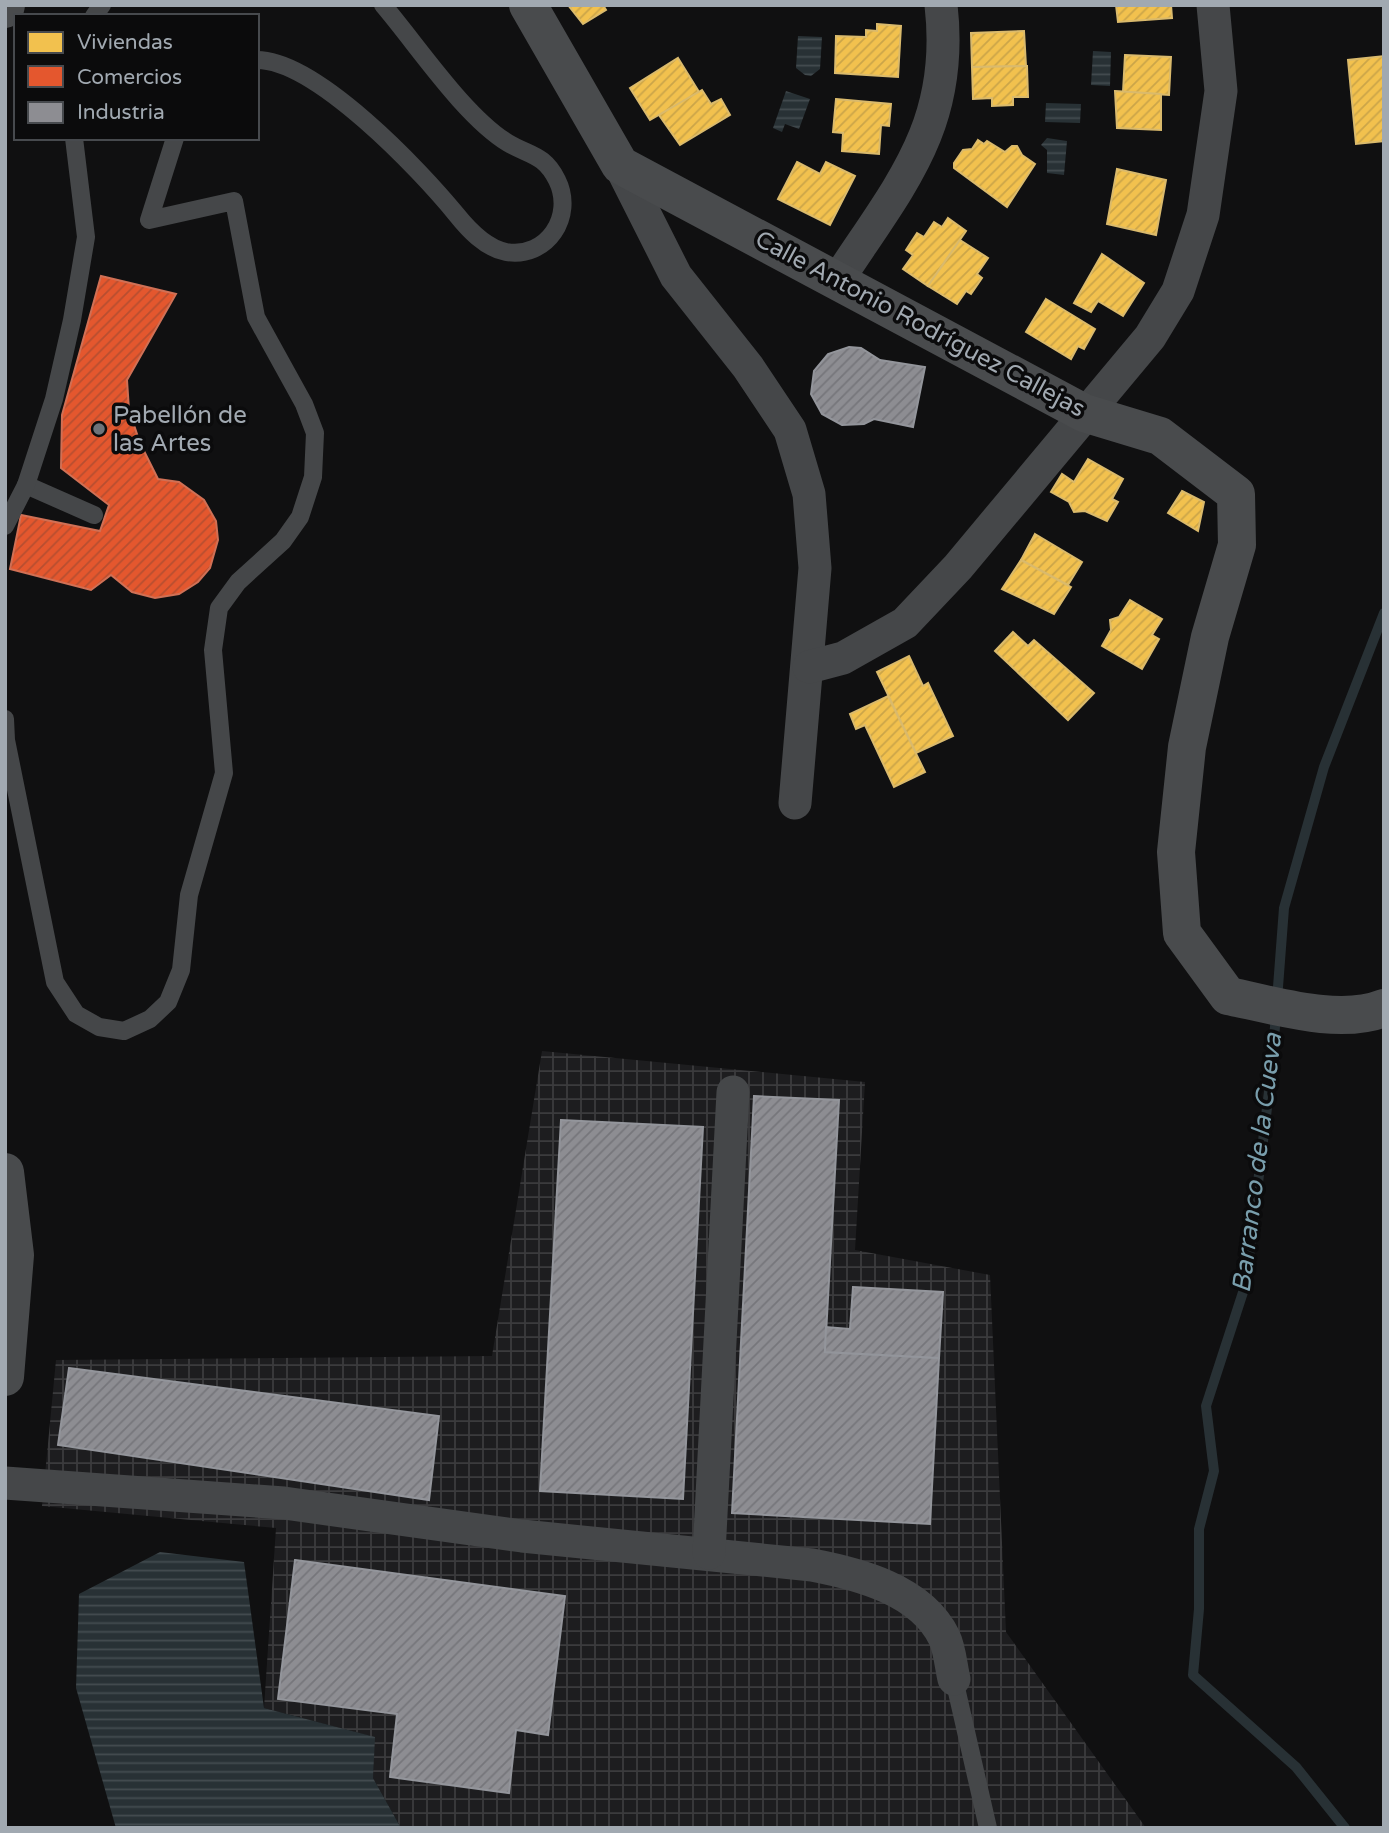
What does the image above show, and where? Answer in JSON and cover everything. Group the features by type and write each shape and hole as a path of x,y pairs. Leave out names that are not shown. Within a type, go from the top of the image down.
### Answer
{"street":[{"path":"528,5 620,165 676,276 748,368 790,430 809,494 815,568 795,803"},
{"path":"837,281 925,142 938,102 945,62 941,5"},
{"path":"808,667 843,658 905,622 958,567 1157,326 1178,291 1199,228 1221,91 1213,5"},
{"name":"Calle Antonio Rodríguez Callejas","path":"620,165 1084,413 1160,436 1236,494 1237,545 1210,637 1187,747 1176,852 1182,933 1228,996 1320,1014 1374,1012 1384,1008"},
{"path":"709,1553 733,1092"},
{"path":"5,1172 15,1255 5,1377"},
{"path":"5,1483 284,1503 522,1536 709,1553 812,1565 859,1574 916,1603 944,1637 954,1679"}],"lane":[{"path":"259,61 296,72 339,99 397,150 473,235 504,252 531,251 549,238 561,219 565,197 556,177 542,158 508,142 476,117 383,5"},
{"path":"5,526 26,485 54,399 86,237 74,140"},
{"path":"5,719 6,740 55,982 76,1014 99,1027 124,1031 150,1019 168,1002 181,970 189,895 224,773 213,650 219,608 238,582 283,541 300,517 313,478 315,433 304,404 256,317 234,201 149,220 174,140"},
{"path":"26,485 94,515"},
{"path":"954,1679 988,1828"}],"shaded area":[{"path":"798,36 822,37 820,69 811,76 796,68"},
{"path":"1093,51 1111,52 1110,86 1091,85"},
{"path":"786,91 810,99 799,129 785,124 782,132 773,128"},
{"path":"1046,103 1081,104 1080,123 1045,122"},
{"path":"1047,138 1067,141 1064,175 1047,173 1047,150 1041,145"},
{"path":"542,1051 865,1082 855,1250 990,1275 1006,1632 1146,1828 401,1828 373,1778 374,1737 264,1708 276,1528 42,1506 56,1360 492,1356"},
{"path":"160,1552 244,1562 264,1708 375,1737 373,1778 401,1828 116,1828 76,1688 79,1594"}],"building: Viviendas":[{"path":"568,5 603,5 606,10 583,24"},
{"path":"1116,5 1171,5 1172,18 1118,22"},
{"path":"877,24 901,26 898,77 835,73 836,36 866,37 866,30 877,31"},
{"path":"1024,31 1026,66 972,67 971,33"},
{"path":"1125,55 1171,57 1169,95 1123,92"},
{"path":"1384,56 1384,141 1356,144 1348,60"},
{"path":"678,58 699,92 650,120 630,88"},
{"path":"1027,66 1028,97 1013,97 1013,105 992,106 992,98 973,99 972,67"},
{"path":"702,90 711,104 721,99 730,115 680,145 659,115"},
{"path":"1115,91 1161,94 1161,130 1117,128"},
{"path":"836,99 891,104 889,126 881,125 879,154 842,151 843,133 833,132"},
{"path":"978,140 984,144 987,141 1005,152 1012,146 1017,146 1022,155 1035,164 1007,207 954,168 954,163 963,150 972,149"},
{"path":"797,162 820,174 826,162 855,176 830,225 778,199"},
{"path":"1117,169 1166,180 1156,235 1107,224"},
{"path":"948,218 966,231 928,286 903,269 913,255 906,250 917,233 924,237 934,222 942,227"},
{"path":"960,240 988,258 977,274 982,278 971,294 966,291 957,304 928,286"},
{"path":"1102,254 1144,283 1123,316 1098,301 1091,312 1074,303"},
{"path":"1046,299 1095,329 1084,349 1078,346 1071,359 1026,332"},
{"path":"1088,459 1123,479 1112,499 1118,502 1107,521 1085,511 1074,512 1069,502 1051,492 1062,474 1074,482"},
{"path":"1182,491 1204,502 1198,531 1168,513"},
{"path":"1035,534 1082,562 1068,585 1021,560"},
{"path":"1021,560 1071,587 1054,614 1002,589"},
{"path":"1130,600 1162,619 1152,635 1159,639 1142,669 1102,646 1111,630 1110,620 1119,617"},
{"path":"1013,632 1028,646 1034,640 1094,693 1068,720 995,651"},
{"path":"909,656 923,686 928,683 953,736 916,753 877,672"},
{"path":"888,696 925,772 894,787 865,725 856,729 850,714"}],"building: Comercios":[{"name":"Pabellón de las Artes","path":"101,276 176,294 127,380 129,410 140,443 158,479 179,482 204,500 216,521 218,540 210,568 198,582 179,594 155,598 132,592 111,575 91,590 10,569 21,515 100,531 109,505 61,468 62,415"}],"building: Industria":[{"path":"849,347 861,348 880,360 925,367 913,427 874,419 864,424 842,425 822,414 811,394 814,371 828,354"},
{"path":"754,1096 839,1100 825,1352 939,1358 930,1524 732,1513"},
{"path":"561,1120 703,1127 683,1499 540,1491"},
{"path":"853,1287 943,1292 939,1358 825,1352 826,1327 850,1329"},
{"path":"69,1368 439,1416 429,1500 58,1445"},
{"path":"295,1560 565,1596 548,1735 516,1730 509,1793 390,1777 397,1714 278,1699"}],"waterway":[{"name":"Barranco de la Cueva","path":"1345,1828 1296,1767 1193,1675 1199,1609 1199,1529 1214,1471 1206,1406 1246,1283 1272,1066 1284,908 1324,767 1384,613"}],"place":[{"name":"Pabellón de las Artes","path":"99,429"}]}
